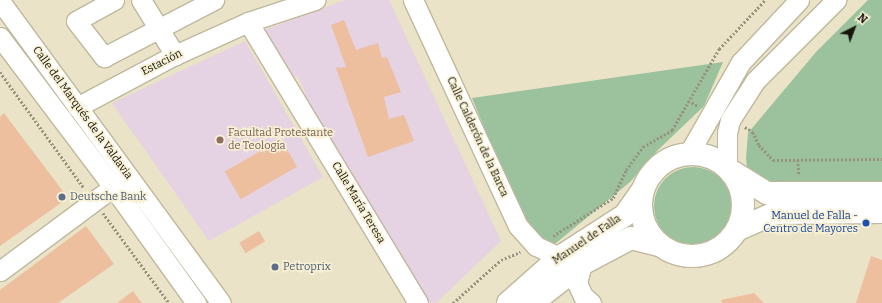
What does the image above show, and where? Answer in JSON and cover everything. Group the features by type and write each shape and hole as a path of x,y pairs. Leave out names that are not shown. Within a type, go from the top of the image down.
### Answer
{"main road":[{"path":"730,170 744,197 744,212 738,229 731,240 717,251 705,255 681,255 659,245 643,221 641,206 643,188 651,173 665,161 689,153 716,159 730,170 767,193 882,193"},
{"name":"Manuel de Falla","path":"508,303 560,257 625,215 643,188"},
{"path":"738,229 775,213 882,212"},
{"name":"Manuel de Falla","path":"532,303 582,264 631,238 659,245"}],"street":[{"path":"114,0 76,21 104,57 214,0"},
{"path":"141,0 175,56"},
{"path":"248,22 315,0"},
{"name":"Calle Calderón de la Barca","path":"413,0 518,226 536,246 560,257"},
{"path":"689,153 741,62 799,0"},
{"path":"730,170 727,133 730,120 755,81 836,0"},
{"name":"Calle del Marqués de la Valdavia","path":"0,1 221,303"},
{"path":"248,22 275,1"},
{"name":"Estación","path":"77,107 175,56 248,22"},
{"name":"Calle María Teresa","path":"248,22 418,303"},
{"name":"Calle del Marqués de la Valdavia","path":"0,37 113,187 196,303"},
{"path":"0,271 113,187"},
{"path":"582,264 577,283 583,296 591,303"}],"path":[{"path":"453,303 501,260 536,246 613,198 626,170 643,147 672,130 719,49 765,0"},
{"path":"688,101 712,112"},
{"path":"730,120 753,132 759,145 773,160 882,159"},
{"path":"798,160 799,178"}],"shaded area":[{"path":"345,0 389,0 501,241 436,303 424,301 303,98 305,91 297,76 292,78 262,31"},
{"name":"Facultad Protestante de Teología","path":"245,41 323,177 209,241 112,103"}],"green space":[{"path":"868,0 882,0 882,183 805,184 748,179 746,158 748,133 816,52"},
{"path":"723,62 704,106 658,150 630,182 538,258 472,98"},
{"path":"685,167 701,167 715,173 726,184 732,198 732,214 726,228 715,239 701,245 685,245 671,239 660,228 654,214 654,198 660,184 671,173"}],"building":[{"path":"344,20 356,50 378,43 382,58 387,57 401,92 384,97 389,119 404,115 414,141 368,157 336,68 346,67 331,25"},
{"path":"4,113 68,198 0,246 0,117"},
{"name":"Facultad Protestante de Teología","path":"281,139 297,167 241,199 225,172"},
{"path":"86,226 114,264 58,303 0,303 0,290"},
{"path":"259,231 265,241 245,253 239,243"},
{"path":"871,256 882,260 882,303 856,303"},
{"path":"133,291 142,303 117,303"},
{"path":"754,293 764,303 722,303 721,300"}],"place":[{"name":"Facultad Protestante de Teología","path":"220,140"},
{"name":"Deutsche Bank","path":"62,197"},
{"name":"Manuel de Falla - Centro de Mayores","path":"866,223"},
{"name":"Petroprix","path":"275,267"}]}
